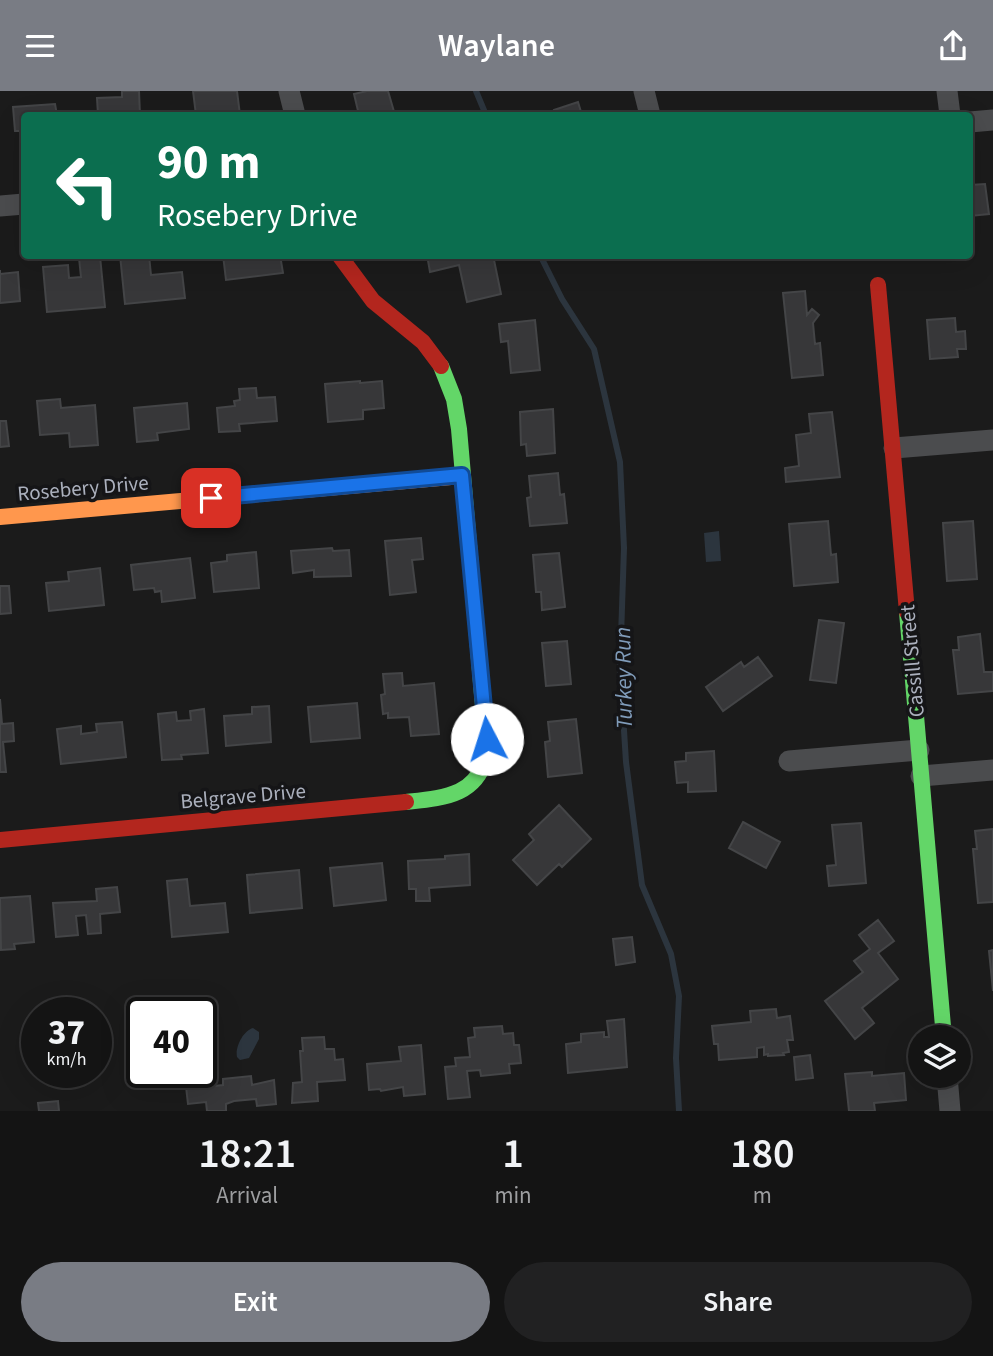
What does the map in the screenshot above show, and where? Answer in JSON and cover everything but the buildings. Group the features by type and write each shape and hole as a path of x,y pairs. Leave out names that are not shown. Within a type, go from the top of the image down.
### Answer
{"street":[{"path":"289,91 294,112"},
{"path":"644,91 649,112"},
{"path":"947,91 950,112"},
{"path":"973,122 993,120"},
{"path":"0,206 21,204"},
{"path":"342,259 376,304 420,340 435,355 444,371 456,403 462,475"},
{"name":"Cassill Street","path":"878,285 943,1025"},
{"path":"894,448 993,440"},
{"name":"Rosebery Drive","path":"0,517 462,475"},
{"name":"Belgrave Drive","path":"0,841 437,799 462,792 482,775 488,757 462,475"},
{"path":"789,761 919,750"},
{"path":"921,775 993,770"},
{"path":"948,1088 950,1111"}],"shaded area":[{"path":"719,531 721,561 706,562 704,533"},
{"path":"253,1028 259,1032 259,1039 249,1058 240,1060 237,1057 239,1044 246,1032"}],"waterway":[{"name":"Turkey Run","path":"476,91 485,112"},
{"name":"Turkey Run","path":"542,259 562,299 594,349 620,462 624,548 620,667 626,762 642,885 671,954 679,996 676,1058 679,1111"}],"traffic: fast":[{"path":"406,802 446,796 468,786 483,767 487,752 459,429 454,399 441,366"},
{"path":"907,612 943,1025"}],"traffic: slow":[{"path":"0,517 462,476"}],"traffic: jam":[{"path":"342,259 373,301 423,342 441,366"},
{"path":"878,285 907,612"},
{"path":"0,840 406,802"}],"route":[{"path":"211,498 462,475 487,739"}]}
